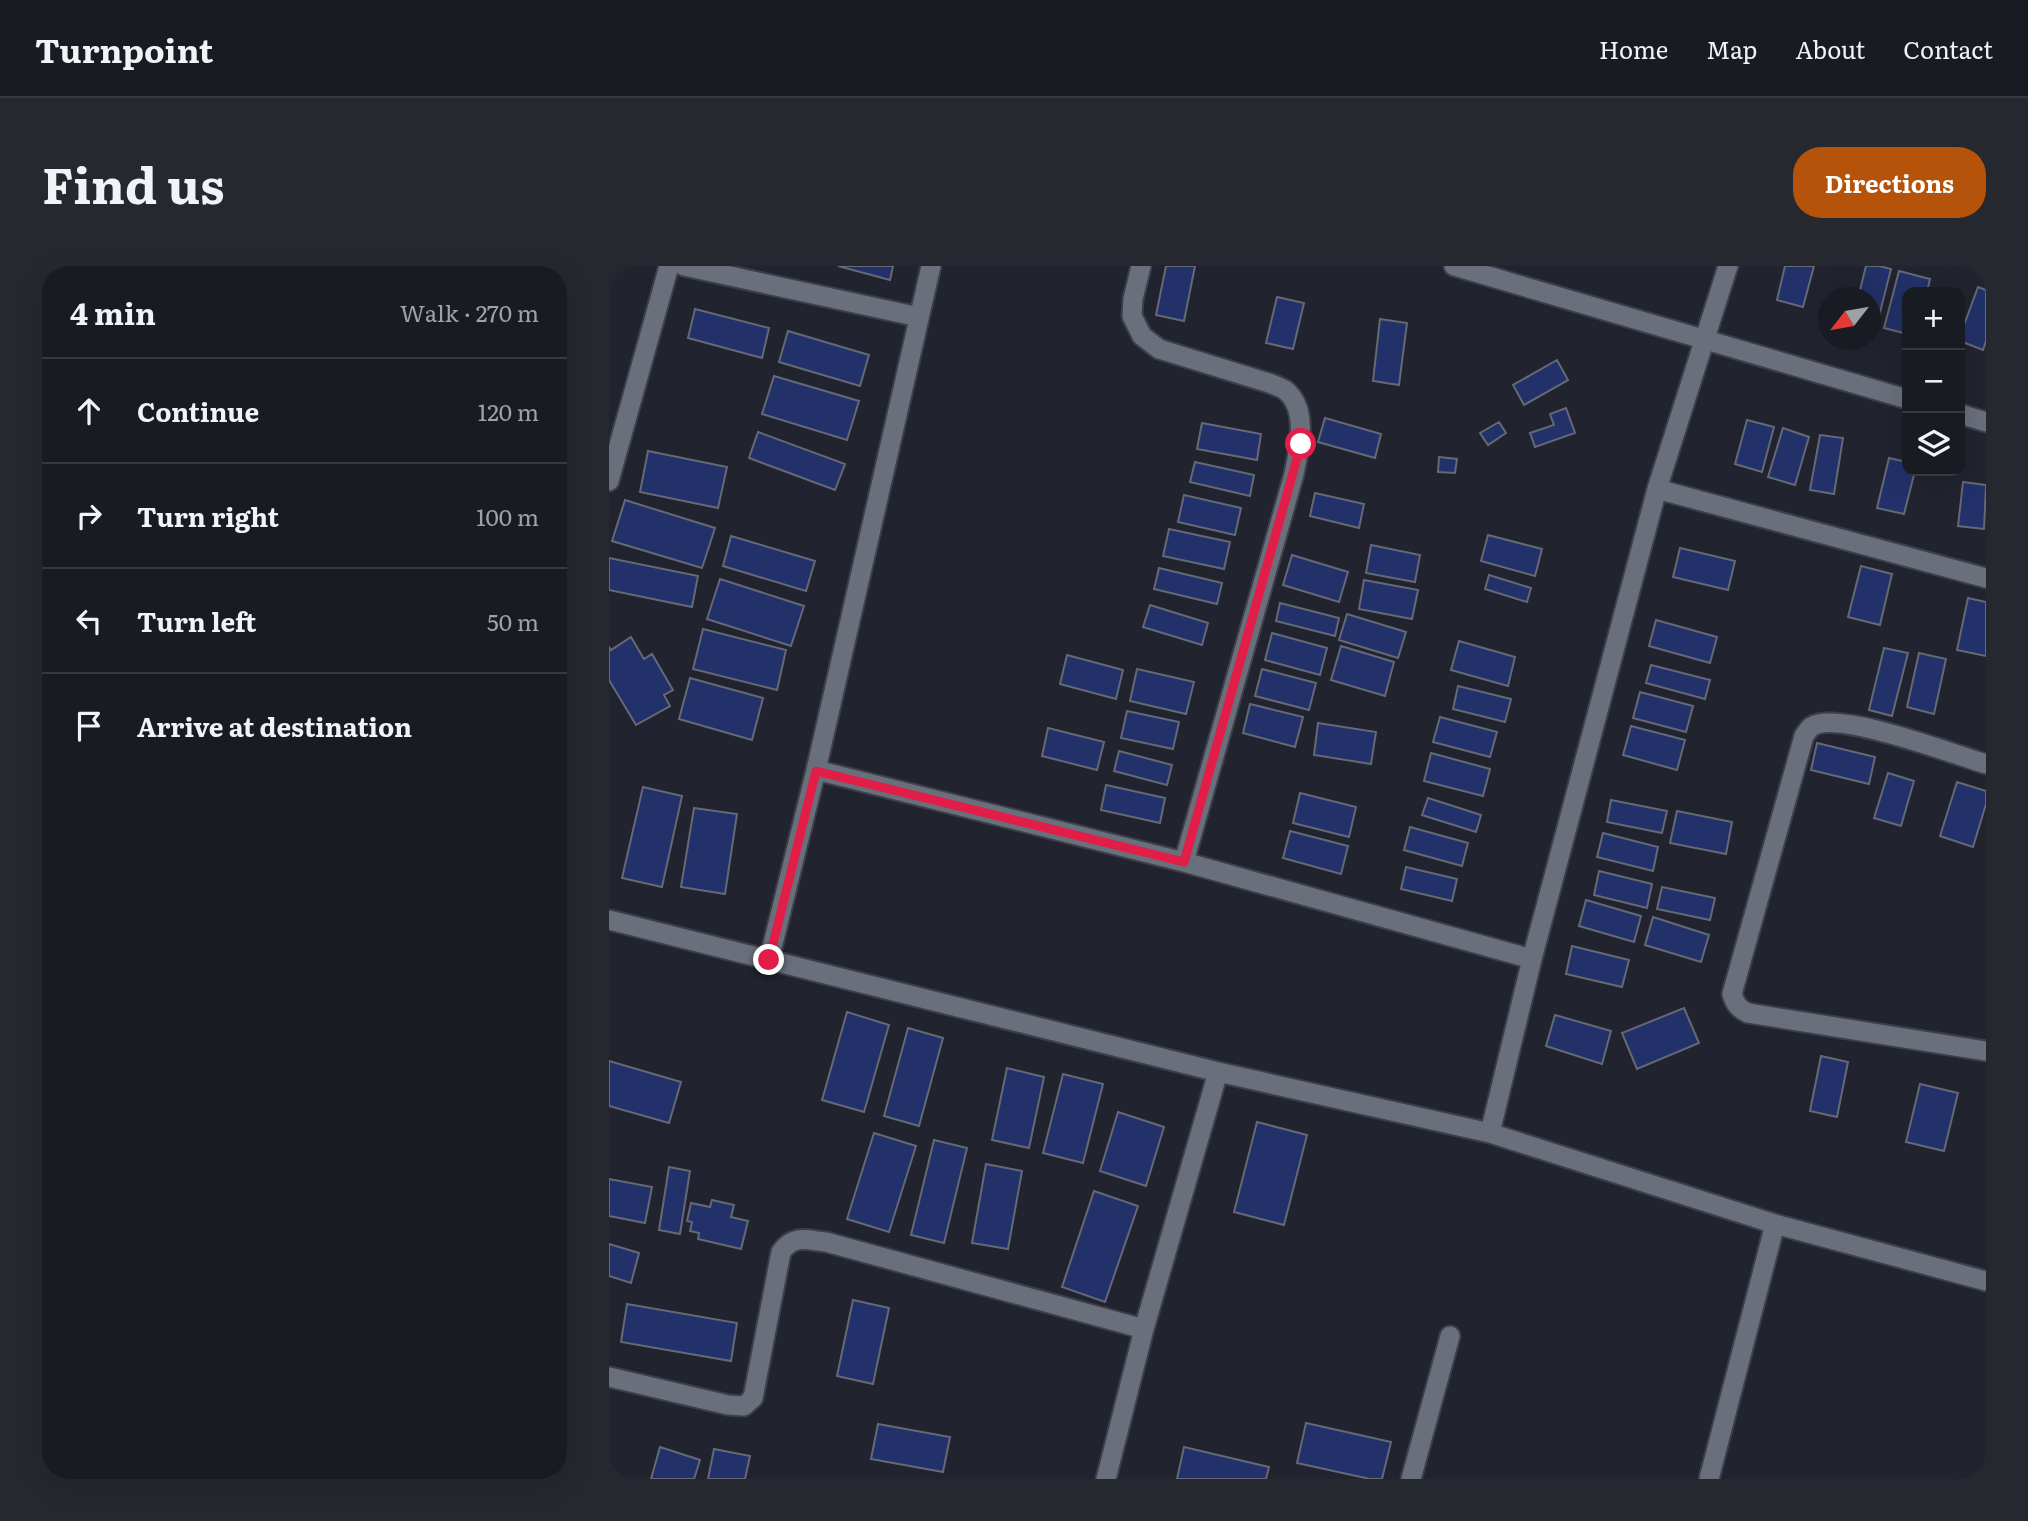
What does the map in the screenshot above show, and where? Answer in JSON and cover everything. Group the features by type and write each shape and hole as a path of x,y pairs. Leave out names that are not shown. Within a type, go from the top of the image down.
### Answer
{"street":[{"path":"609,481 669,266"},
{"path":"684,266 919,317"},
{"path":"769,960 816,771 931,266"},
{"path":"1141,266 1132,316 1142,336 1159,349 1269,383 1286,391 1298,409 1301,444 1184,862"},
{"path":"1454,266 1902,398"},
{"path":"1490,1133 1532,958 1657,489 1728,266"},
{"path":"1965,416 1986,422"},
{"path":"1657,489 1986,578"},
{"path":"1986,765 1851,724 1819,724 1809,728 1804,736 1732,994 1740,1009 1748,1013 1986,1051"},
{"path":"816,771 1184,862 1532,958"},
{"path":"609,920 1218,1072 1490,1133 1775,1224 1986,1281"},
{"path":"1105,1479 1144,1329 1218,1072"},
{"path":"1709,1479 1775,1224"},
{"path":"609,1377 728,1405 744,1406 753,1398 781,1252 794,1240 826,1242 1144,1329"},
{"path":"1411,1479 1450,1336"}],"building":[{"path":"838,266 893,266 890,280"},
{"path":"1166,266 1195,266 1184,321 1156,315"},
{"path":"1785,266 1814,266 1803,307 1777,300"},
{"path":"1866,266 1891,269 1881,308 1881,287 1861,287"},
{"path":"1899,271 1930,279 1928,287 1902,287 1902,333 1884,328"},
{"path":"1978,287 1986,290 1986,341 1983,350 1965,343 1965,322"},
{"path":"1277,297 1304,303 1293,349 1266,343"},
{"path":"695,309 769,328 762,358 688,338"},
{"path":"1380,319 1407,323 1399,385 1373,381"},
{"path":"788,331 869,355 860,386 779,362"},
{"path":"1557,360 1568,380 1524,405 1513,385"},
{"path":"774,376 859,401 847,440 762,414"},
{"path":"1566,408 1575,433 1535,447 1530,433 1554,425 1550,414"},
{"path":"1325,418 1381,434 1375,458 1318,442"},
{"path":"1747,420 1774,427 1762,472 1735,464"},
{"path":"1499,422 1506,433 1488,445 1480,433"},
{"path":"1202,423 1261,434 1257,460 1197,449"},
{"path":"1783,428 1809,437 1795,485 1768,477"},
{"path":"758,432 845,464 835,490 749,458"},
{"path":"1820,435 1843,438 1834,494 1810,490"},
{"path":"648,451 727,467 718,508 640,492"},
{"path":"1439,457 1457,459 1455,473 1438,472"},
{"path":"1889,458 1902,461 1902,476 1914,476 1904,514 1877,508"},
{"path":"1195,462 1254,475 1250,496 1190,482"},
{"path":"1963,482 1986,485 1984,529 1958,526"},
{"path":"1315,493 1364,504 1359,528 1310,516"},
{"path":"1184,495 1241,508 1235,535 1178,522"},
{"path":"625,500 715,528 702,568 612,541"},
{"path":"1169,529 1230,542 1224,569 1163,556"},
{"path":"1488,535 1542,549 1535,576 1481,561"},
{"path":"731,536 815,561 806,591 723,566"},
{"path":"1371,545 1420,555 1415,582 1366,573"},
{"path":"1680,548 1735,561 1728,590 1673,577"},
{"path":"1292,555 1348,572 1339,602 1283,585"},
{"path":"609,558 698,576 692,607 609,590"},
{"path":"1861,566 1892,574 1880,625 1848,617"},
{"path":"1159,568 1222,583 1217,604 1154,589"},
{"path":"1489,575 1531,588 1527,602 1485,589"},
{"path":"720,579 804,606 791,646 707,619"},
{"path":"1364,580 1418,590 1412,619 1359,609"},
{"path":"1968,598 1986,602 1986,656 1957,650"},
{"path":"1280,603 1339,618 1335,636 1276,621"},
{"path":"1150,605 1208,623 1202,645 1143,627"},
{"path":"1347,614 1406,632 1398,658 1339,640"},
{"path":"1656,620 1717,637 1710,663 1649,646"},
{"path":"703,629 786,650 777,690 693,669"},
{"path":"1272,633 1327,648 1320,675 1265,660"},
{"path":"631,637 644,659 652,654 673,690 664,695 670,706 636,725 609,680 609,647 611,650"},
{"path":"1459,641 1515,657 1508,686 1451,670"},
{"path":"1341,646 1394,662 1385,696 1331,680"},
{"path":"1884,648 1908,653 1892,716 1869,710"},
{"path":"1919,653 1946,659 1934,714 1907,707"},
{"path":"1067,655 1123,670 1116,699 1060,684"},
{"path":"1651,665 1710,680 1705,699 1646,683"},
{"path":"1137,669 1194,682 1186,714 1130,701"},
{"path":"1262,669 1316,683 1309,710 1255,696"},
{"path":"690,678 763,698 752,740 679,719"},
{"path":"1458,686 1511,699 1505,722 1453,709"},
{"path":"1640,692 1693,706 1686,732 1633,718"},
{"path":"1250,704 1303,717 1295,747 1243,733"},
{"path":"1127,711 1179,722 1173,749 1121,738"},
{"path":"1440,717 1497,732 1490,757 1433,742"},
{"path":"1318,723 1376,732 1371,764 1314,755"},
{"path":"1631,726 1685,740 1677,770 1623,755"},
{"path":"1048,728 1104,742 1097,770 1042,756"},
{"path":"1817,743 1875,757 1869,784 1811,770"},
{"path":"1119,751 1172,765 1167,785 1114,771"},
{"path":"1431,753 1490,769 1483,796 1424,781"},
{"path":"1888,773 1914,781 1901,826 1874,818"},
{"path":"1957,782 1986,791 1986,804 1973,847 1940,836"},
{"path":"1106,785 1165,798 1160,823 1101,810"},
{"path":"643,787 682,796 662,887 622,878"},
{"path":"1300,793 1356,807 1349,837 1293,823"},
{"path":"1428,798 1481,815 1476,832 1422,815"},
{"path":"1611,800 1667,811 1662,833 1607,822"},
{"path":"694,808 737,814 725,894 681,887"},
{"path":"1677,811 1732,822 1726,854 1670,843"},
{"path":"1410,827 1468,843 1462,866 1404,850"},
{"path":"1290,831 1348,846 1341,874 1283,858"},
{"path":"1603,833 1658,847 1653,871 1597,857"},
{"path":"1406,867 1457,879 1452,901 1401,889"},
{"path":"1599,871 1652,884 1647,908 1594,895"},
{"path":"1662,887 1715,898 1710,920 1657,909"},
{"path":"1586,900 1641,916 1634,942 1579,926"},
{"path":"1653,917 1709,935 1701,962 1645,945"},
{"path":"1572,946 1629,960 1622,987 1566,974"},
{"path":"1684,1008 1699,1043 1637,1069 1622,1033"},
{"path":"847,1012 889,1025 864,1112 822,1100"},
{"path":"1555,1015 1611,1031 1602,1064 1546,1046"},
{"path":"908,1028 943,1038 919,1126 884,1116"},
{"path":"1821,1056 1848,1062 1837,1117 1810,1111"},
{"path":"609,1061 681,1082 669,1123 609,1106"},
{"path":"1007,1068 1044,1077 1029,1148 992,1140"},
{"path":"1063,1074 1103,1084 1083,1163 1043,1153"},
{"path":"1920,1084 1958,1093 1944,1151 1906,1142"},
{"path":"1118,1112 1164,1127 1146,1186 1100,1171"},
{"path":"1257,1122 1307,1135 1284,1225 1234,1212"},
{"path":"874,1133 916,1146 889,1232 847,1219"},
{"path":"934,1140 967,1148 944,1243 911,1235"},
{"path":"986,1164 1022,1171 1008,1249 972,1243"},
{"path":"669,1167 690,1171 680,1234 659,1230"},
{"path":"609,1179 652,1187 645,1223 609,1216"},
{"path":"1094,1191 1138,1206 1105,1302 1062,1287"},
{"path":"712,1200 734,1205 731,1217 748,1221 741,1249 698,1239 699,1233 690,1231 692,1222 687,1221 691,1203 710,1207"},
{"path":"609,1244 639,1253 631,1283 609,1276"},
{"path":"853,1300 889,1308 873,1384 837,1376"},
{"path":"627,1304 737,1323 731,1361 621,1342"},
{"path":"1306,1423 1391,1442 1382,1479 1370,1479 1297,1463"},
{"path":"878,1424 950,1437 943,1472 871,1459"},
{"path":"660,1447 700,1460 694,1479 651,1479"},
{"path":"1184,1447 1269,1467 1266,1479 1177,1479"},
{"path":"714,1449 750,1456 745,1479 708,1479"}],"route":[{"path":"769,960 816,771 1184,862 1301,444"}]}
